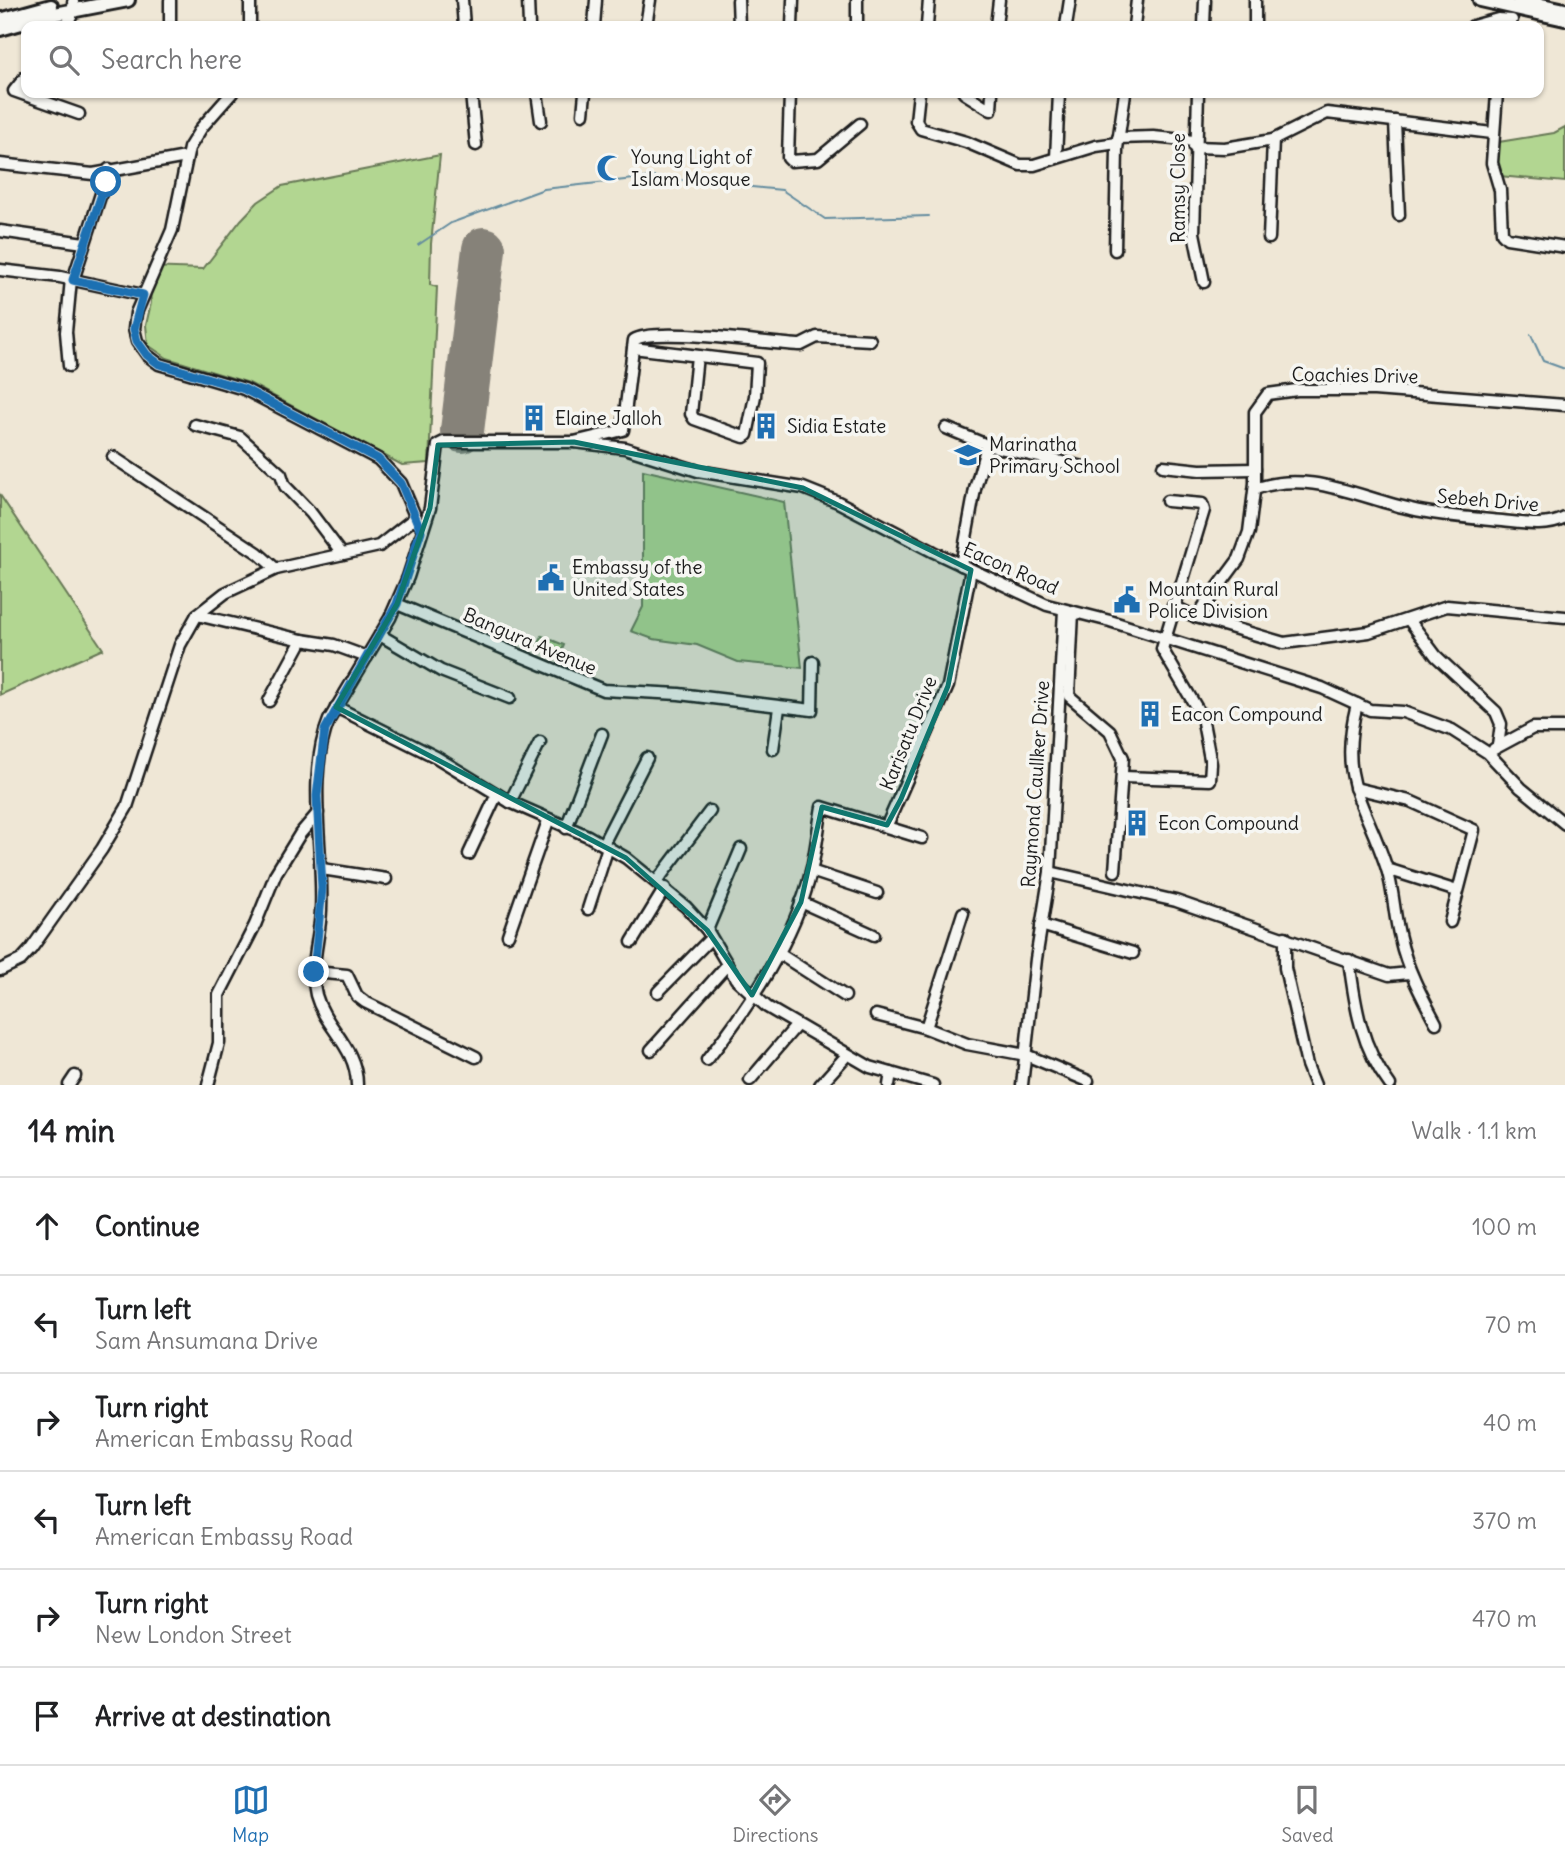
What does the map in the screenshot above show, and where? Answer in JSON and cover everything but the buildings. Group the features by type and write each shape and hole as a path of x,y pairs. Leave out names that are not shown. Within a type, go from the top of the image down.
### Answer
{"main road":[{"path":"0,20 76,4 128,0"},
{"path":"1480,0 1515,11 1565,19"},
{"path":"24,21 76,4"},
{"path":"1515,11 1551,4 1565,10"},
{"path":"0,29 21,22"}],"street":[{"path":"170,0 170,21"},
{"path":"250,0 250,21"},
{"path":"462,0 464,21"},
{"path":"528,0 529,21"},
{"path":"594,21 596,0"},
{"path":"647,21 650,0"},
{"path":"738,0 739,21"},
{"path":"792,21 793,0"},
{"path":"857,21 858,0"},
{"path":"927,21 929,0"},
{"path":"997,21 999,0"},
{"path":"1067,21 1070,0"},
{"path":"1135,21 1137,0"},
{"path":"1204,21 1205,0"},
{"path":"1255,0 1255,21"},
{"path":"68,21 76,4"},
{"path":"1491,21 1515,11"},
{"path":"21,82 14,91 21,93"},
{"path":"34,98 79,114"},
{"path":"228,98 202,127 186,157 172,230 143,295 134,329 141,348 153,360 244,389 378,459 401,483 421,531 397,604 336,707 323,740 318,813 322,869 320,931 314,972 315,993 351,1053 357,1085"},
{"path":"471,98 476,145"},
{"path":"538,98 541,121"},
{"path":"583,114 585,98"},
{"path":"790,98 788,158 791,162 818,159 860,124"},
{"path":"918,98 916,121 921,129 966,142 1017,165 1034,165 1118,140 1153,137 1226,148 1273,140 1322,114 1492,133"},
{"path":"972,98 991,110 992,98"},
{"path":"1056,158 1059,98"},
{"path":"1115,250 1118,140 1124,98"},
{"name":"Ramsy Close","path":"1198,98 1194,144 1194,233 1204,282"},
{"path":"1496,98 1492,163 1500,190 1502,233 1507,237 1565,247"},
{"path":"1395,121 1399,215"},
{"path":"1269,238 1273,140"},
{"path":"0,164 93,174 186,157"},
{"path":"69,366 66,332 72,279 109,169"},
{"path":"0,231 84,243"},
{"path":"0,270 72,279 143,295"},
{"path":"574,442 623,430 634,340 649,334 801,345 817,337 870,340"},
{"path":"633,348 757,363 755,396 747,435 744,437 694,419 691,414 697,356"},
{"name":"Coachies Drive","path":"1196,617 1239,559 1249,532 1255,489 1255,412 1268,394 1276,391 1374,390 1563,405"},
{"path":"195,425 240,438 281,474 285,486 311,513 342,554"},
{"path":"946,428 987,445 1084,467"},
{"name":"Eacon Road","path":"421,531 430,508 438,468 439,445 444,442 574,442 625,448 698,471 803,488 838,502 966,568 1068,611 1165,638 1322,688 1375,711 1403,712 1462,735 1488,753 1529,795 1565,824"},
{"name":"Karisatu Drive","path":"887,825 948,686 975,489 987,445"},
{"path":"113,457 258,553 276,569"},
{"path":"1163,466 1200,470 1255,469"},
{"name":"Sebeh Drive","path":"1255,489 1276,483 1337,487 1408,509 1523,524 1554,522 1565,518"},
{"path":"1124,777 1210,780 1211,764 1202,717 1163,653 1173,606 1196,545 1204,510 1202,504 1167,501"},
{"path":"0,970 20,961 32,949 118,825 135,788 152,726 180,645 197,615 225,593 276,569 379,546 416,517"},
{"name":"Bangura Avenue","path":"397,604 603,690 679,694 779,708 813,709 813,662"},
{"path":"1173,606 1196,617 1283,643 1357,635 1447,606 1565,617"},
{"path":"1068,611 1069,696 1110,731 1123,758 1124,777 1115,871"},
{"name":"Raymond Caullker Drive","path":"1022,1085 1050,872 1068,611"},
{"path":"197,615 334,646 367,657"},
{"path":"1409,620 1436,656 1496,712 1501,724 1498,746"},
{"path":"380,635 441,671 510,698"},
{"path":"269,701 302,640"},
{"path":"1357,704 1349,739 1349,757 1355,788 1387,869 1409,973 1436,1023"},
{"path":"336,707 436,757 510,802 605,846 661,885 709,934 727,965 752,995 796,1026 847,1055 891,1073 933,1085"},
{"path":"772,749 779,708"},
{"path":"1488,753 1534,727 1565,728"},
{"path":"566,828 602,734"},
{"path":"510,802 540,742"},
{"path":"588,909 605,846 647,758"},
{"path":"1355,788 1410,801 1474,830 1450,922"},
{"path":"469,854 497,794"},
{"path":"707,1060 778,953 801,902 811,870 822,807 922,838"},
{"path":"632,942 661,885 710,811"},
{"path":"208,1085 219,1043 219,995 256,925 276,873 300,834 318,813"},
{"path":"508,935 548,821"},
{"path":"657,992 709,934 741,849"},
{"path":"322,869 386,879"},
{"path":"1387,869 1457,891"},
{"path":"811,870 877,893"},
{"path":"1050,872 1176,901 1389,975 1409,973"},
{"path":"801,902 874,935"},
{"path":"926,1028 963,913"},
{"path":"1041,925 1133,953"},
{"path":"1284,937 1285,968 1307,1065 1315,1085"},
{"path":"778,953 845,996"},
{"path":"1349,960 1363,1037 1377,1068 1390,1085"},
{"path":"651,1051 727,965"},
{"path":"314,972 348,975 357,996 365,1002 476,1057"},
{"path":"876,1015 926,1028 967,1044 1026,1055 1088,1081"},
{"path":"750,1080 796,1026"},
{"path":"820,1085 847,1055"},
{"path":"889,1085 891,1073"}],"highlighted area":[{"path":"574,442 803,488 971,570 948,686 901,799 887,825 822,807 801,902 752,995 707,930 626,858 336,707 397,604 430,508 438,445"}],"green space":[{"path":"1565,127 1565,182 1499,176 1488,166 1487,153 1493,143 1554,133"},
{"path":"440,155 431,244 430,285 437,287 429,463 402,465 249,383 167,358 148,345 146,325 151,303 148,267 203,269 258,202 282,186"},
{"path":"643,470 784,502 802,668 738,662 697,645 653,639 631,631 643,607"},
{"path":"0,495 103,649 0,695"},
{"path":"542,636 564,645 560,655 538,646"}],"waterway":[{"path":"418,245 451,223 544,189 652,177 782,190 825,219 929,216"},
{"path":"1531,335 1543,361 1565,369"}],"runway":[{"path":"462,431 484,249"}],"place":[{"name":"Young Light of Islam Mosque","path":"610,168"},
{"name":"Elaine Jalloh","path":"534,418"},
{"name":"Sidia Estate","path":"766,426"},
{"name":"Marinatha Primary School","path":"968,455"},
{"name":"Embassy of the United States","path":"551,578"},
{"name":"Mountain Rural Police Division","path":"1127,600"},
{"name":"Eacon Compound","path":"1150,714"},
{"name":"Econ Compound","path":"1137,823"}],"route":[{"path":"106,182 73,280 143,295 136,313 135,335 141,348 159,364 244,389 357,447 391,468 409,498 421,531 397,604 325,730 317,796 321,827 322,888 314,972"}]}
